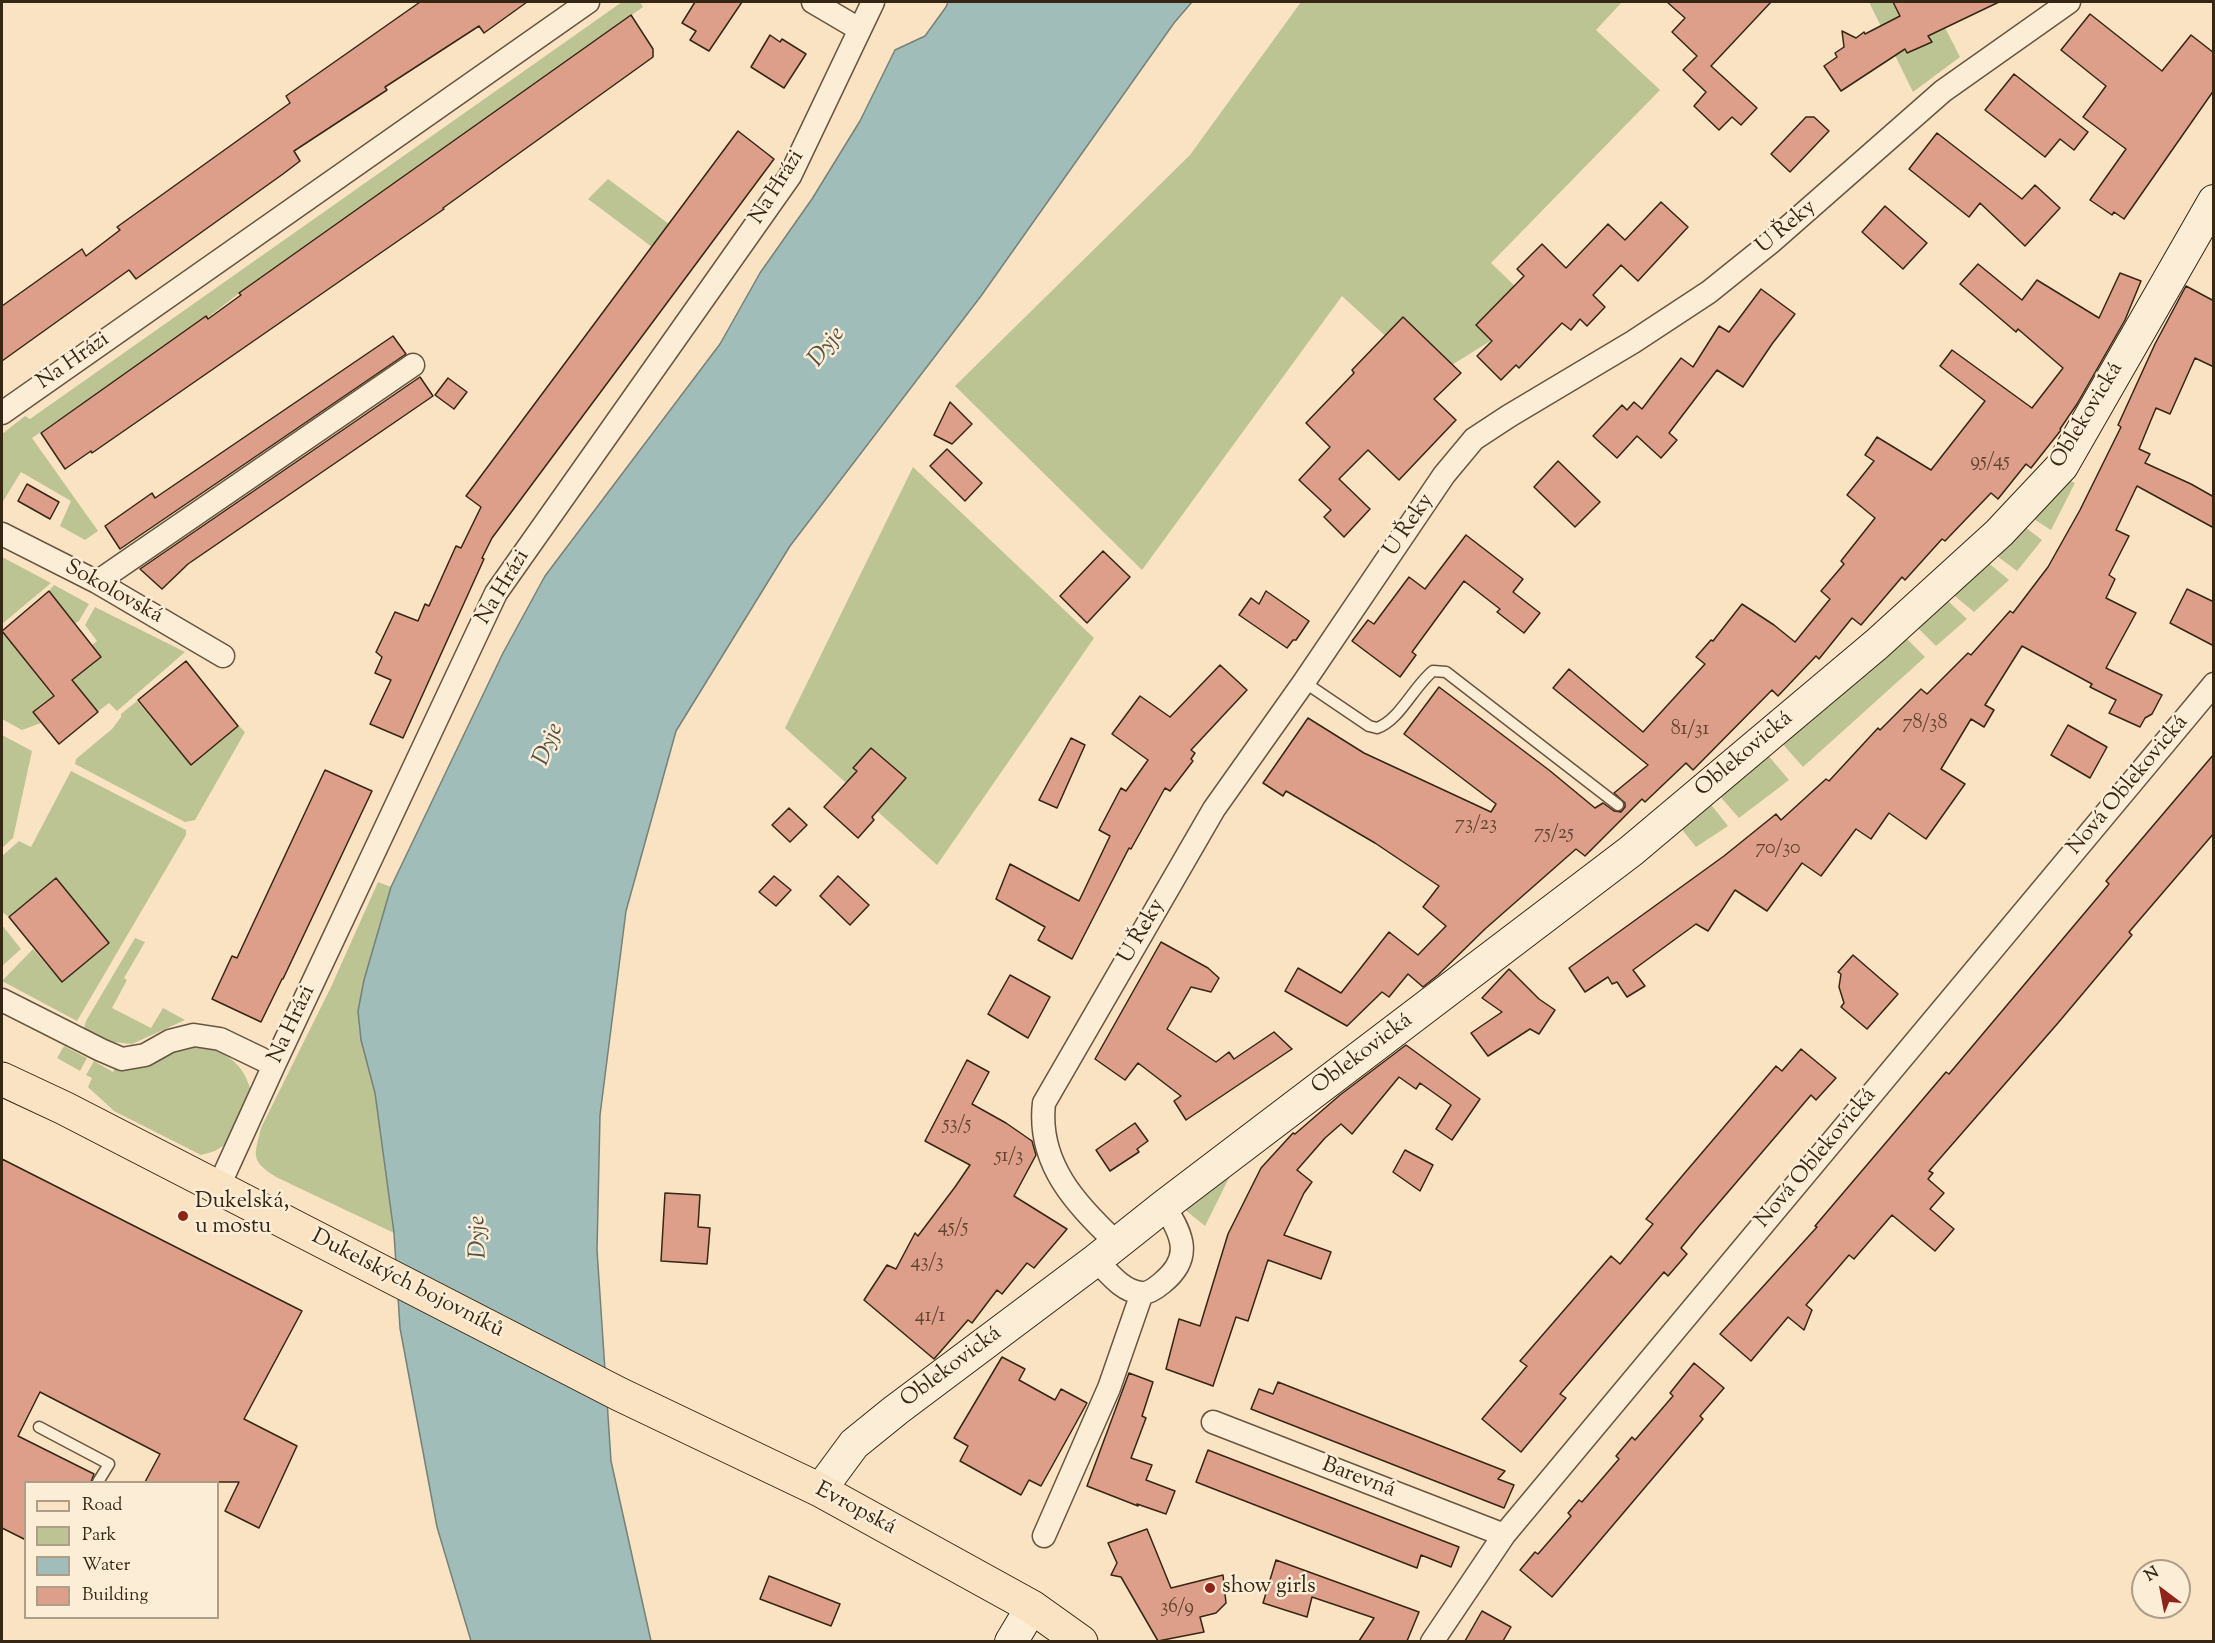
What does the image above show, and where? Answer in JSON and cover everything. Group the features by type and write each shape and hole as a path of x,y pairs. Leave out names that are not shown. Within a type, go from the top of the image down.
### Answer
{"main road":[{"name":"Dukelských bojovníků","path":"2,1080 64,1108 620,1394"},
{"name":"Evropská","path":"620,1394 820,1490 1032,1606 1082,1641"}],"street":[{"name":"Na Hrázi","path":"2,412 588,2"},
{"path":"813,2 859,29"},
{"name":"Na Hrázi","path":"218,1188 496,593 790,176 873,2"},
{"name":"U Řeky","path":"1107,1252 1088,1216 1063,1185 1049,1151 1042,1123 1044,1103 1214,809 1304,682 1444,475 1474,439 1633,342 1709,292 1770,243 1943,91 2069,2"},
{"name":"Oblekovická","path":"820,1490 854,1444 906,1403 1631,851 1876,644 2000,533 2062,466 2214,201"},
{"path":"97,582 413,365"},
{"name":"Sokolovská","path":"2,534 97,582 223,656"},
{"name":"Nová Oblekovická","path":"1432,1641 1504,1535 2214,684"},
{"path":"2,1000 122,1059 145,1055 170,1041 194,1035 220,1039 274,1065"},
{"path":"1107,1252 1121,1286 1142,1293 1154,1289 1174,1273 1183,1252 1178,1227 1164,1206"},
{"path":"1044,1536 1109,1388 1142,1293"},
{"name":"Barevná","path":"1213,1422 1504,1535"},
{"path":"1011,1641 1032,1606"}],"lane":[{"path":"1304,682 1369,726 1377,728 1390,721 1423,678 1433,671 1446,672 1618,805"},
{"path":"39,1427 109,1464 99,1481"}],"green space":[{"path":"622,2 640,2 643,7 251,284 206,319 32,438 98,531 85,540 60,526 71,501 21,472 2,503 2,434 25,416 30,419"},
{"path":"1301,2 1622,2 1596,30 1660,90 1491,263 1540,310 1431,378 1342,296 1142,570 955,386 1190,155"},
{"path":"1869,2 1932,2 1960,57 1913,92"},
{"path":"608,179 669,224 652,247 588,199"},
{"path":"913,467 1094,638 937,865 785,728"},
{"path":"2066,479 2075,483 2051,530 2029,516"},
{"path":"2021,524 2042,540 2017,571 1993,553"},
{"path":"2,557 51,583 2,624"},
{"path":"1985,560 2009,580 1974,612 1950,592"},
{"path":"54,585 89,604 79,621 74,624 49,591"},
{"path":"1944,597 1967,619 1936,646 1914,624"},
{"path":"95,607 185,652 117,711 109,703 96,713 72,680 101,657 92,645 97,641 85,625"},
{"path":"2,631 53,697 33,712 41,723 22,730 2,719"},
{"path":"1903,635 1925,657 1803,767 1780,741"},
{"path":"137,701 191,765 238,726 231,718 245,732 195,820 185,822 75,764 76,759 112,729 121,714"},
{"path":"2,735 32,751 13,838 2,848"},
{"path":"1766,753 1789,780 1739,818 1718,794"},
{"path":"71,771 186,830 186,835 77,1021 2,981 33,949 62,982 108,942 54,879 9,917 2,912 2,856 19,841 31,847"},
{"path":"1709,802 1728,826 1696,847 1680,827"},
{"path":"378,882 391,887 364,980 361,1040 375,1093 394,1233 278,1178 263,1167 256,1158 261,1128 331,987"},
{"path":"2,925 21,949 2,966"},
{"path":"135,938 145,942 124,978 127,980 112,1008 151,1028 163,1008 185,1020 132,1044 113,1042 84,1028"},
{"path":"207,1043 236,1063 249,1084 252,1095 226,1144 215,1151 201,1155 114,1111 88,1087 92,1078 86,1075 94,1061 113,1072 116,1066 185,1044"},
{"path":"64,1046 87,1058 80,1071 57,1058"},
{"path":"1237,1162 1205,1226 1178,1204"}],"water":[{"name":"Dyje","path":"948,2 1192,2 1174,23 981,296 790,546 676,731 626,911 600,1115 597,1250 611,1461 651,1641 471,1641 437,1527 400,1328 394,1233 375,1093 361,1040 358,1011 364,980 391,887 503,653 545,576 720,344 760,273 812,199 860,121 895,50 925,36"}],"building":[{"path":"420,2 527,2 484,33 479,26 385,87 387,90 294,151 300,161 283,174 136,279 129,270 2,361 2,306 82,249 86,256 120,230 117,227 290,103 286,96"},
{"path":"695,2 742,2 709,51 690,40 696,31 682,23"},
{"path":"1667,2 1771,2 1711,66 1757,108 1741,125 1732,117 1719,130 1694,106 1706,92 1683,70 1697,56 1672,32 1685,18"},
{"path":"1893,2 1999,2 1928,36 1932,42 1907,53 1905,49 1841,91 1824,66 1837,57 1835,53 1844,47 1842,31 1856,38 1900,16"},
{"path":"2090,14 2162,71 2191,35 2214,53 2214,90 2124,219 2114,212 2112,215 2090,200 2126,149 2083,117 2106,86 2061,50"},
{"path":"631,15 653,49 653,57 444,209 92,453 91,451 65,469 41,433 206,316 208,319 241,295 239,293"},
{"path":"770,35 780,42 782,39 806,54 784,88 751,67"},
{"path":"2014,74 2088,132 2074,150 2060,139 2045,157 1985,110"},
{"path":"1806,117 1814,117 1829,131 1790,172 1771,154"},
{"path":"738,131 774,159 492,538 403,738 370,724 391,680 375,673 382,657 376,652 395,612 418,621 425,604 429,606 456,546 461,548 481,507 466,496"},
{"path":"1937,133 2022,199 2035,185 2060,208 2025,246 1980,203 1969,217 1909,169"},
{"path":"1661,202 1688,227 1638,281 1621,265 1593,295 1605,307 1587,326 1580,319 1571,330 1562,323 1519,368 1516,365 1501,380 1477,356 1492,341 1476,325 1524,276 1517,269 1542,244 1566,268 1608,224 1625,240"},
{"path":"1885,206 1927,243 1903,269 1862,232"},
{"path":"1978,264 2022,300 2037,280 2099,318 2120,273 2141,281 2125,320 2077,404 2061,430 2031,468 2026,464 1998,499 1991,493 1945,541 1942,539 1905,580 1902,577 1861,625 1852,618 1819,659 1816,656 1778,696 1772,690 1693,770 1686,763 1645,802 1642,799 1585,856 1576,849 1423,987 1408,974 1389,997 1382,992 1347,1026 1285,991 1298,968 1341,993 1389,932 1418,955 1446,926 1423,907 1439,886 1375,843 1286,791 1283,796 1263,783 1308,718 1364,753 1491,812 1496,804 1404,734 1439,687 1549,770 1595,808 1603,803 1614,811 1621,812 1625,803 1614,793 1648,765 1553,688 1569,669 1643,732 1705,664 1696,657 1711,640 1713,641 1742,604 1795,642 1830,599 1821,591 1844,564 1841,561 1875,518 1847,495 1874,461 1865,455 1877,437 1931,470 1985,401 1940,366 1952,350 2032,408 2063,368 2018,329 2016,332 1960,284"},
{"path":"2186,286 2214,301 2214,367 2195,358 2170,414 2156,408 2139,449 2150,454 2145,463 2214,497 2214,528 2137,486 2116,530 2129,536 2109,575 2115,579 2106,598 2136,613 2106,668 2162,695 2152,714 2145,718 2140,727 2109,713 2116,700 2090,687 2092,684 2022,646 1985,705 1994,710 1984,727 1971,719 1941,769 1965,784 1926,839 1889,813 1871,839 1856,829 1821,876 1802,863 1767,911 1735,890 1708,931 1696,924 1633,970 1645,986 1627,997 1617,982 1612,984 1608,977 1585,992 1569,968 1724,856 1776,814 1781,820 1826,779 1829,781 1878,728 1880,730 1921,689 1927,694 1968,653 1971,655 2010,611 2013,613 2048,567 2080,510 2121,427 2118,425 2155,344"},
{"path":"1761,289 1795,314 1743,387 1717,370 1669,433 1677,440 1661,458 1637,436 1617,458 1593,436 1622,405 1627,410 1634,402 1642,409 1681,358 1693,367 1719,326 1729,332"},
{"path":"1403,317 1461,373 1434,399 1456,420 1399,480 1368,450 1339,479 1370,509 1344,537 1324,517 1331,510 1299,480 1330,447 1306,423 1354,373 1352,370"},
{"path":"393,336 406,354 120,549 105,526 152,493 155,498"},
{"path":"420,377 433,396 188,564 162,589 140,569"},
{"path":"448,378 467,392 454,409 435,395"},
{"path":"950,402 972,424 952,444 934,435"},
{"path":"947,449 982,483 965,501 930,466"},
{"path":"1558,461 1600,502 1575,527 1534,487"},
{"path":"27,484 59,502 50,519 18,501"},
{"path":"1466,535 1523,579 1513,592 1540,613 1524,633 1497,612 1500,609 1464,581 1412,652 1416,655 1400,677 1352,641 1368,620 1374,624 1409,577 1425,589"},
{"path":"1103,551 1130,577 1087,623 1060,596"},
{"path":"2187,589 2214,602 2214,646 2170,623"},
{"path":"49,591 101,657 72,680 98,712 59,744 33,712 54,696 2,631"},
{"path":"1266,591 1309,621 1296,640 1293,640 1287,648 1239,615 1251,598 1259,604"},
{"path":"186,661 238,726 191,765 138,700"},
{"path":"1220,665 1247,690 1191,750 1195,753 1191,759 1193,761 1170,791 1165,788 1131,849 1129,848 1072,959 1038,940 1045,927 996,899 1010,864 1079,901 1110,836 1099,830 1121,788 1126,791 1148,760 1112,734 1140,696 1170,717"},
{"path":"2068,725 2107,747 2090,778 2051,755"},
{"path":"1071,738 1085,745 1057,808 1039,800"},
{"path":"871,748 906,778 872,817 874,820 858,838 824,807 857,771 853,768"},
{"path":"2214,754 2214,833 2129,932 2132,935 2058,1023 1929,1171 1933,1173 1928,1179 1944,1193 1930,1209 1954,1229 1935,1251 1892,1215 1854,1259 1849,1255 1806,1305 1812,1310 1804,1330 1788,1317 1751,1361 1720,1334 1817,1227 1815,1226 1946,1072 1949,1074 2109,884 2106,881"},
{"path":"325,770 372,791 261,1022 212,999 232,956 237,958"},
{"path":"789,808 807,825 790,842 772,825"},
{"path":"774,876 791,890 776,906 759,892"},
{"path":"838,876 869,905 850,925 820,896"},
{"path":"56,878 109,943 62,982 9,917"},
{"path":"1161,942 1208,968 1219,978 1211,992 1191,987 1167,1029 1216,1062 1229,1052 1234,1059 1274,1032 1292,1049 1186,1120 1174,1101 1181,1096 1138,1063 1125,1080 1095,1059"},
{"path":"1853,955 1898,994 1867,1029 1841,1007 1844,1003 1839,987 1841,974 1838,972"},
{"path":"1509,969 1539,999 1555,1010 1539,1034 1530,1029 1488,1056 1471,1033 1502,1012 1482,998"},
{"path":"1010,975 1050,997 1028,1038 988,1014"},
{"path":"1406,1045 1480,1099 1452,1140 1436,1129 1451,1105 1420,1083 1416,1089 1399,1077 1352,1134 1341,1124 1325,1138 1297,1170 1312,1182 1304,1193 1284,1235 1331,1252 1321,1279 1268,1260 1248,1321 1236,1317 1213,1386 1166,1369 1179,1319 1200,1326 1228,1234 1261,1168 1293,1133 1295,1134 1340,1095"},
{"path":"1801,1049 1836,1078 1816,1100 1811,1095 1699,1226 1681,1248 1687,1254 1668,1276 1664,1272 1560,1394 1566,1398 1521,1452 1482,1419 1527,1366 1520,1361 1611,1256 1620,1264 1653,1224 1646,1219 1683,1175 1776,1066 1782,1071"},
{"path":"967,1060 989,1072 972,1104 1032,1141 1036,1155 1014,1196 1067,1229 1034,1268 1027,1263 1002,1294 997,1290 972,1323 968,1320 934,1359 864,1300 887,1265 896,1269 915,1233 918,1236 970,1165 925,1141"},
{"path":"1135,1123 1148,1141 1137,1149 1139,1152 1110,1171 1096,1150"},
{"path":"1405,1150 1433,1165 1420,1191 1393,1172"},
{"path":"2,1159 302,1311 244,1419 297,1446 259,1528 225,1511 239,1482 146,1481 160,1454 40,1392 18,1436 94,1474 91,1481 24,1481 24,1539 2,1528"},
{"path":"665,1193 700,1195 698,1227 710,1228 707,1264 661,1261"},
{"path":"1002,1357 1025,1369 1019,1380 1055,1400 1061,1389 1087,1403 1041,1486 1029,1480 1021,1495 960,1461 968,1446 954,1438"},
{"path":"1694,1363 1724,1388 1700,1416 1703,1419 1552,1597 1520,1570 1535,1552 1538,1554 1571,1516 1568,1513 1579,1500 1582,1502 1619,1459 1616,1456 1632,1437 1635,1440 1673,1396 1670,1393"},
{"path":"1129,1373 1153,1382 1142,1416 1146,1418 1131,1458 1152,1465 1146,1480 1175,1491 1166,1514 1137,1504 1138,1506 1087,1486"},
{"path":"1278,1382 1505,1471 1498,1479 1514,1485 1504,1508 1251,1409 1259,1389 1273,1394"},
{"path":"1208,1450 1459,1547 1451,1567 1421,1555 1417,1568 1196,1482"},
{"path":"1147,1529 1171,1588 1223,1575 1226,1603 1216,1613 1200,1617 1204,1632 1158,1641 1121,1577 1111,1575 1117,1563 1108,1543"},
{"path":"1276,1560 1419,1612 1407,1641 1359,1641 1374,1618 1312,1597 1307,1617 1263,1603"},
{"path":"769,1576 840,1604 831,1626 760,1599"},
{"path":"1482,1611 1511,1627 1503,1641 1465,1641"}],"place":[{"name":"Dukelská, u mostu","path":"183,1216"},
{"name":"show girls","path":"1210,1588"}]}
